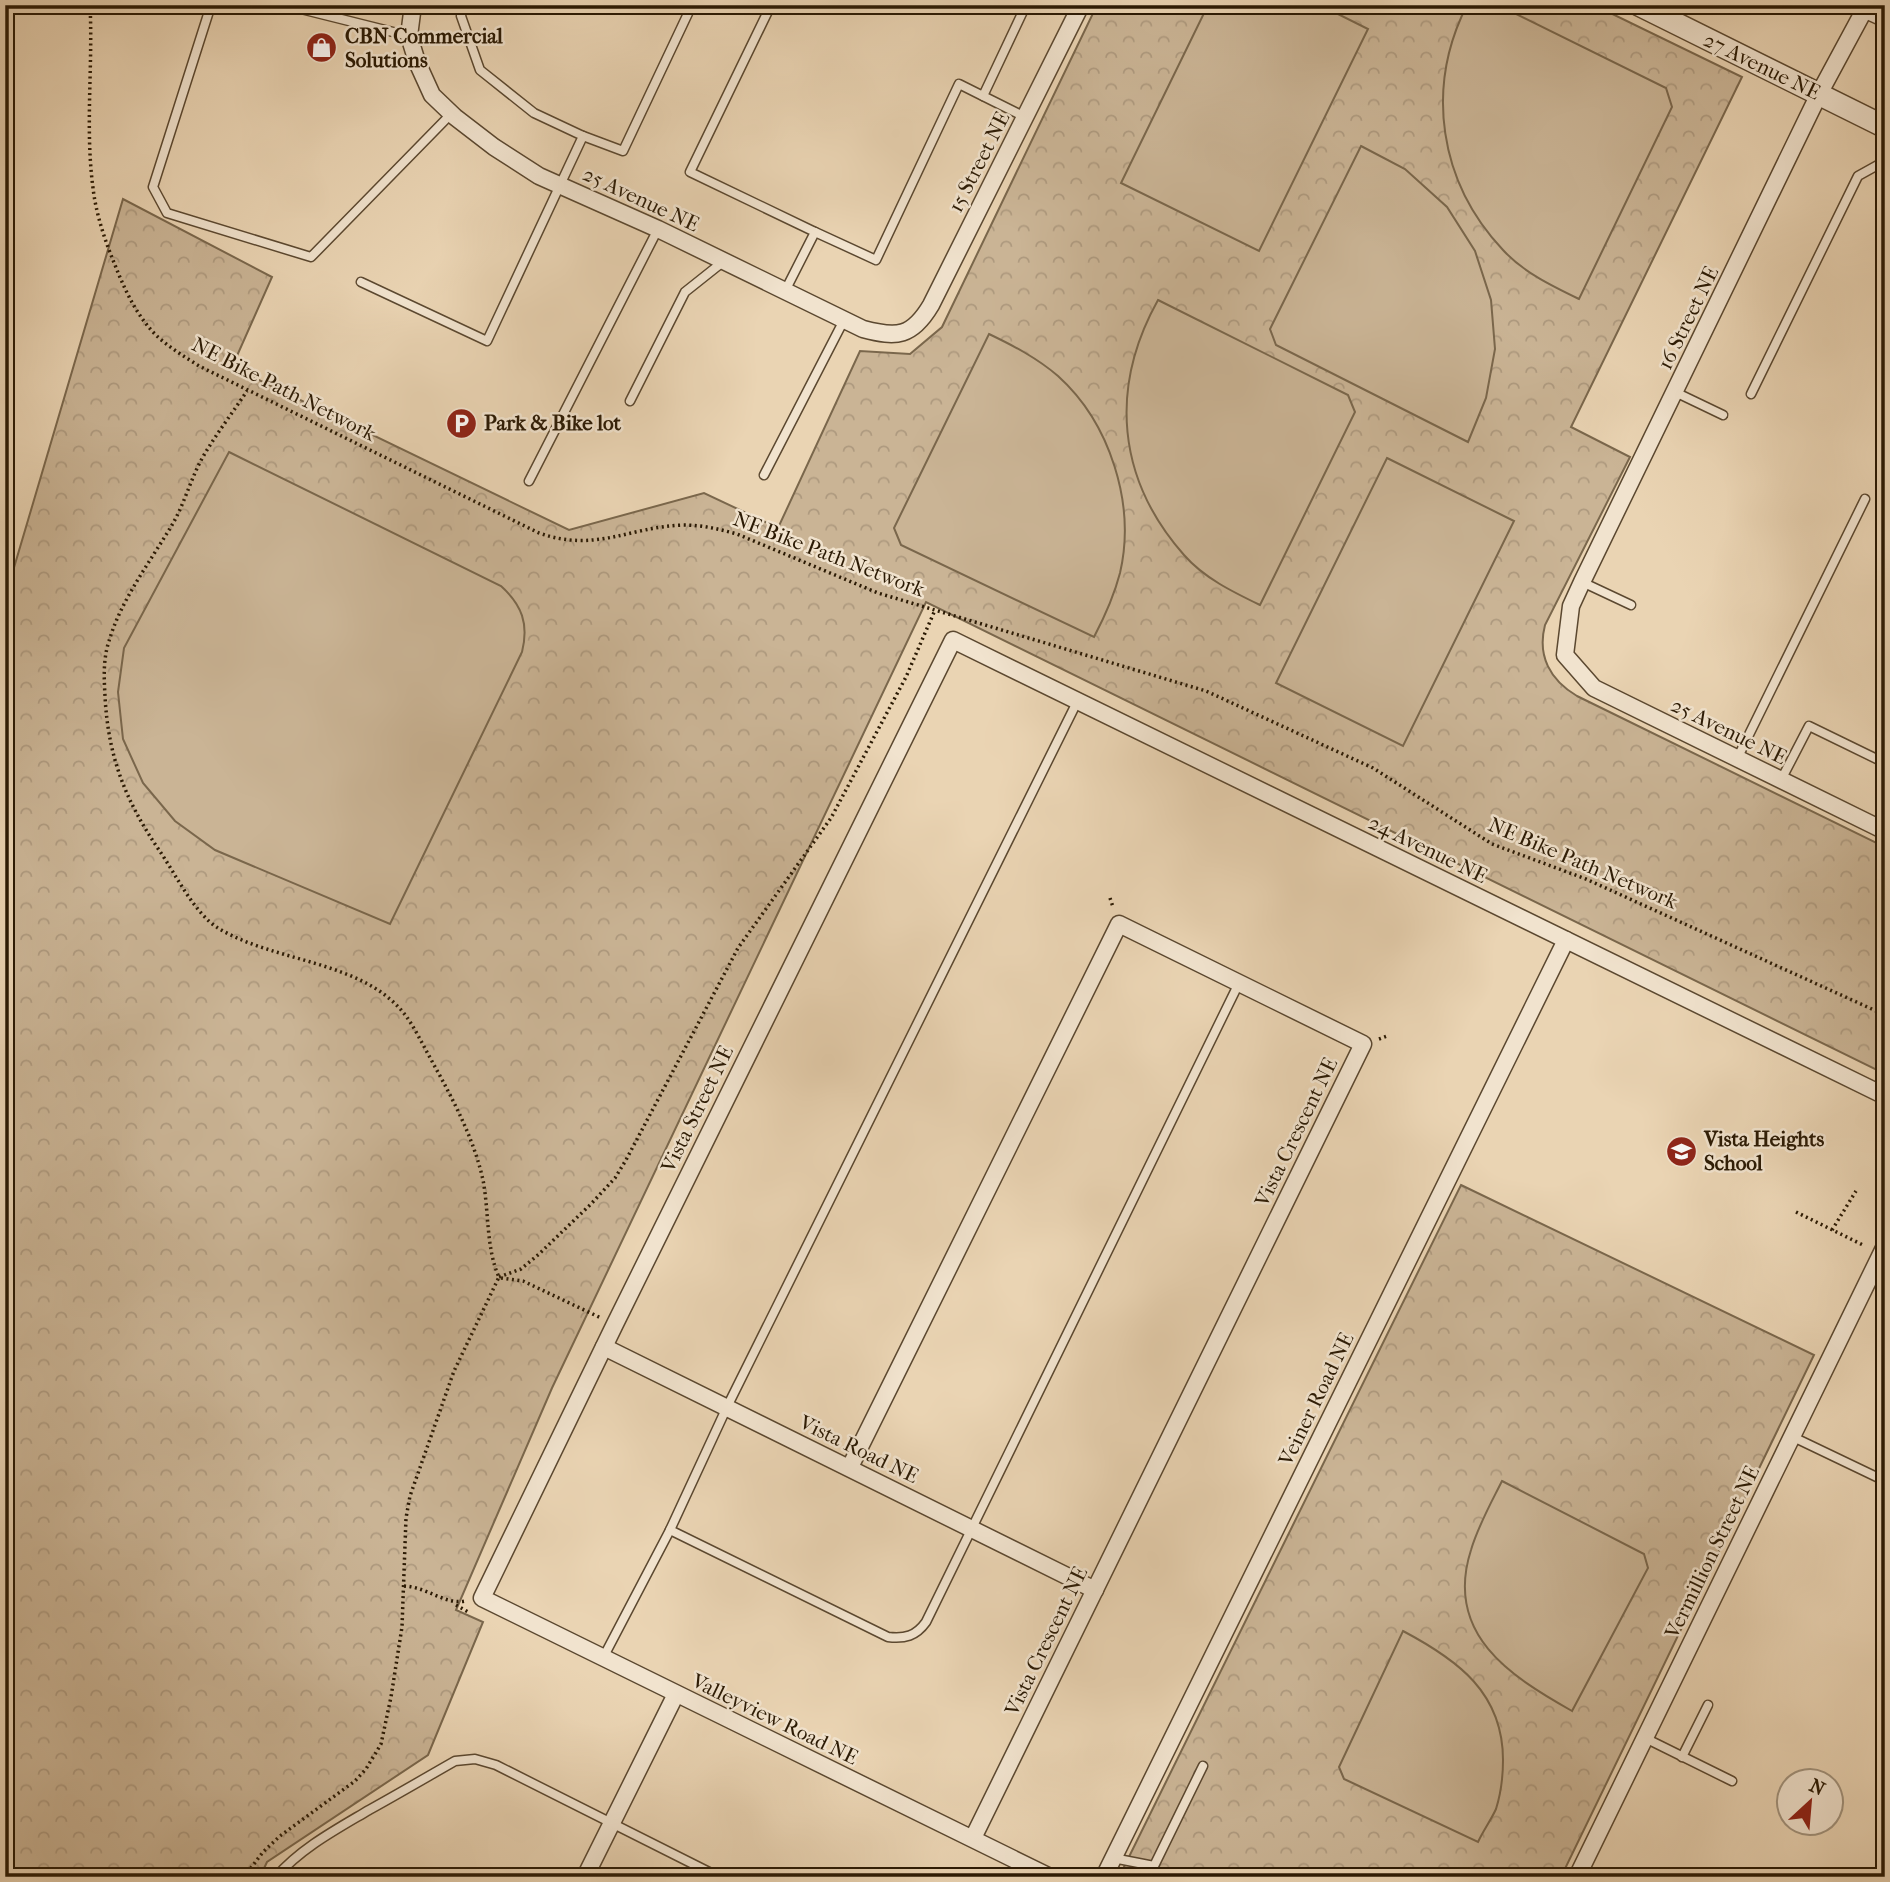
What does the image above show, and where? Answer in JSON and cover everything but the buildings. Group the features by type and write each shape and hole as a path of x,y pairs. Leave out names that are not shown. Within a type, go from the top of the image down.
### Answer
{"street":[{"path":"409,36 413,5"},
{"name":"15 Street NE","path":"907,332 920,323 931,305 1081,5"},
{"name":"27 Avenue NE","path":"1648,7 1885,127"},
{"name":"16 Street NE","path":"1565,655 1571,606 1582,582 1819,94 1865,9"},
{"name":"25 Avenue NE","path":"409,36 432,95 494,146 539,176 658,229 863,329 884,335 907,332"},
{"name":"24 Avenue NE","path":"953,640 1885,1096"},
{"name":"Vista Street NE","path":"482,1598 953,640"},
{"name":"25 Avenue NE","path":"1565,655 1594,688 1885,831"},
{"name":"Vista Crescent NE","path":"850,1467 1119,924 1363,1044 973,1839"},
{"name":"Veiner Road NE","path":"1104,1877 1566,940"},
{"name":"Vermillion Street NE","path":"1577,1877 1885,1246"},
{"name":"Vista Road NE","path":"604,1347 1095,1590"},
{"name":"Valleyview Road NE","path":"482,1598 1050,1877"},
{"path":"585,1877 676,1694"}],"lane":[{"path":"211,5 153,187 167,213 311,257 452,114"},
{"path":"285,5 409,36"},
{"path":"463,5 461,16 480,70 534,113 623,151 692,5"},
{"path":"771,5 690,172 876,260 959,84 1025,117"},
{"path":"983,96 1026,5"},
{"path":"1865,9 1885,23"},
{"path":"361,282 487,341 583,136"},
{"path":"1751,394 1858,176 1885,161"},
{"path":"529,481 658,229"},
{"path":"785,292 815,232"},
{"path":"629,401 685,292 724,261"},
{"path":"764,475 844,320"},
{"path":"1675,392 1723,415"},
{"path":"1737,759 1865,499"},
{"path":"1582,582 1631,605"},
{"path":"603,1658 670,1530 727,1407 1078,700"},
{"path":"1781,780 1809,726 1885,763"},
{"path":"670,1530 888,1637 910,1637 919,1632 1239,983"},
{"path":"1791,1436 1885,1481"},
{"path":"1682,1757 1708,1705"},
{"path":"1645,1738 1732,1782"},
{"path":"276,1877 303,1852 339,1827 455,1761 466,1759 496,1765 719,1877"},
{"path":"1113,1858 1154,1866 1203,1766"}],"path":[{"name":"NE Bike Path Network","path":"90,5 90,146 93,189 99,216 125,291 152,331 174,351 247,391 538,533 557,539 593,541 664,527 700,525 737,534 844,580 935,610 1150,672 1206,691 1373,768 1492,844 1593,883 1885,1015"},
{"path":"247,391 203,456 182,506 125,605 108,643 104,667 106,713 108,734 119,778 128,799 155,844 197,907 215,926 278,954 330,967 349,975 389,1000 406,1017 453,1099 479,1164 494,1266 499,1277"},
{"path":"244,1877 279,1836 355,1781 374,1758 381,1744 402,1627 406,1518 410,1496 454,1371 499,1277 521,1269 615,1178 738,948 831,818 918,650 935,610"},
{"path":"918,650 924,652"},
{"path":"1832,1230 1856,1191"},
{"path":"1797,1212 1866,1246"},
{"path":"521,1269 523,1281"},
{"path":"499,1277 523,1281 599,1317"},
{"path":"404,1586 427,1590 454,1604 482,1598"}],"green space":[{"path":"1097,5 1594,5 1742,77 1571,427 1630,457 1545,625 1544,657 1559,683 1577,696 1885,847 1885,1074 926,602 552,1388 456,1610 483,1622 428,1755 267,1862 260,1877 5,1877 5,598 123,199 272,277 232,367 569,530 704,493 778,528 860,351 910,354 942,327"},
{"path":"1208,5 1320,5 1368,29 1259,251 1121,183"},
{"path":"1467,5 1498,5 1666,88 1672,107 1579,299 1529,272 1503,250 1481,223 1464,195 1452,164 1445,133 1443,101 1446,69 1454,37"},
{"path":"1361,146 1405,169 1447,207 1475,251 1491,300 1495,349 1486,398 1468,442 1276,345 1270,329"},
{"path":"1158,300 1348,395 1355,412 1260,605 1210,578 1184,555 1162,526 1145,495 1133,464 1127,399 1132,366 1142,333"},
{"path":"989,334 1042,364 1076,395 1105,441 1114,466 1121,493 1124,547 1115,590 1094,637 901,545 894,528"},
{"path":"229,452 501,586 514,600 522,616 525,633 522,652 390,924 215,850 175,821 143,783 123,739 118,692 124,648"},
{"path":"1387,458 1514,521 1403,746 1276,683"},
{"path":"1461,1185 1814,1355 1561,1877 1119,1877"},
{"path":"1502,1481 1644,1554 1648,1568 1572,1711 1526,1683 1488,1649 1475,1629 1467,1606 1465,1580 1471,1550"},
{"path":"1403,1631 1459,1667 1486,1697 1495,1716 1501,1736 1501,1784 1496,1809 1478,1842 1344,1779 1339,1767"}],"place":[{"name":"CBN Commercial Solutions","path":"322,48"},
{"name":"Park & Bike lot","path":"461,423"},
{"name":"Vista Heights School","path":"1681,1151"}]}
